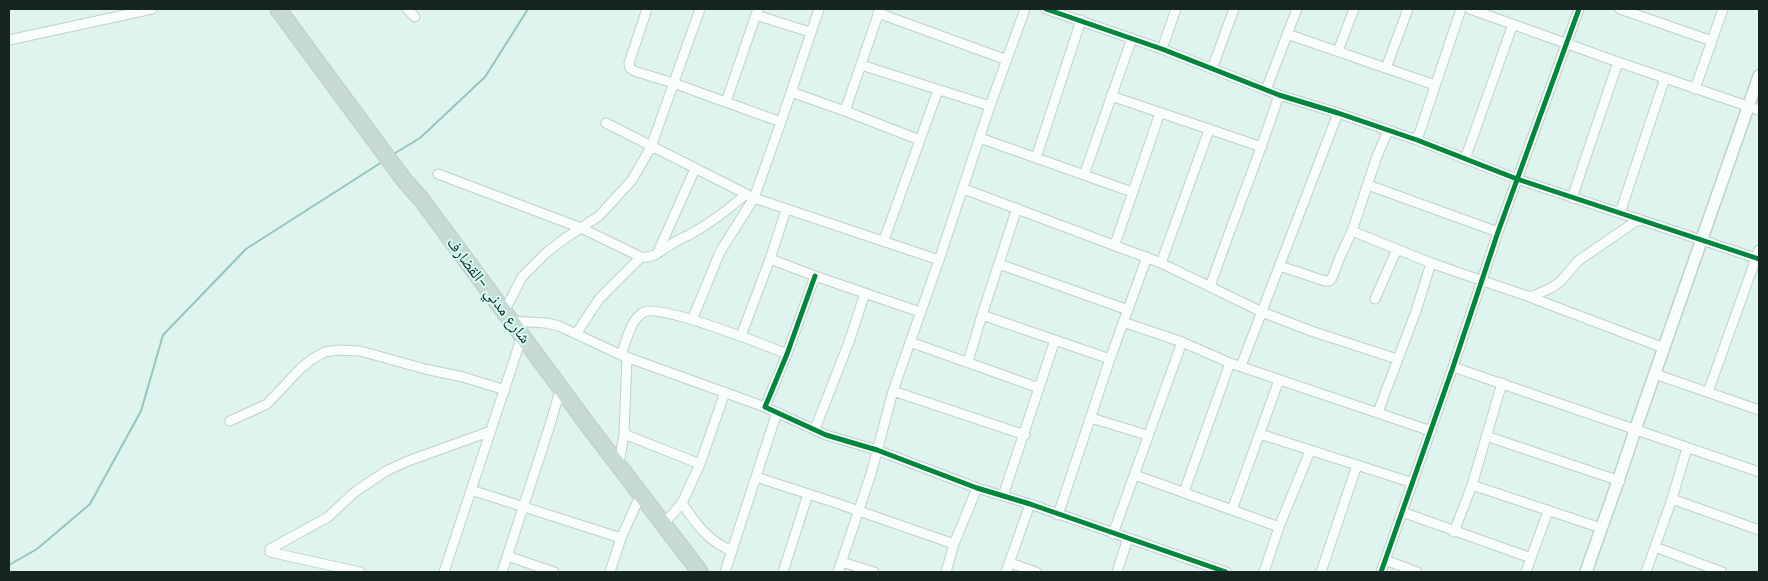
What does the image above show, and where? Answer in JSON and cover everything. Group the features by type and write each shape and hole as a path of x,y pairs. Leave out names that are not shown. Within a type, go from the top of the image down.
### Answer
{"highway":[{"name":"شارع مدني -القضارف","path":"280,10 404,180 421,199 700,572"}],"street":[{"path":"9,40 152,9"},
{"path":"407,9 415,17"},
{"path":"647,9 629,63 630,68 782,122"},
{"path":"700,9 673,83 664,115 651,147 632,180 599,216 564,239 522,277 507,316 559,326 624,356 777,412 826,435 877,450 977,488 1030,504 1226,572"},
{"path":"692,320 720,252 750,196 782,122 818,9"},
{"path":"838,572 877,450 893,390 1025,9"},
{"path":"1046,9 1162,49 1279,95 1417,140 1517,179 1758,256 1708,392"},
{"path":"1162,49 1176,9"},
{"path":"1212,69 1234,9"},
{"path":"1266,90 1297,9"},
{"path":"1338,51 1354,9"},
{"path":"1386,68 1408,9"},
{"path":"1417,140 1461,9"},
{"path":"1470,9 1754,108"},
{"path":"1380,572 1413,483 1498,232 1579,9"},
{"path":"1620,9 1712,41"},
{"path":"1695,89 1723,9"},
{"path":"845,111 879,11 1007,60"},
{"path":"726,102 757,12 810,32"},
{"path":"1036,158 1081,20"},
{"path":"1466,159 1513,24"},
{"path":"1287,34 1435,85"},
{"path":"1084,175 1132,38"},
{"path":"1572,198 1618,62"},
{"path":"861,65 990,106"},
{"path":"1586,572 1620,481 1635,430 1702,239 1754,108 1759,76"},
{"path":"1620,213 1666,78"},
{"path":"884,240 938,90"},
{"path":"791,92 920,140"},
{"path":"1210,287 1234,217 1262,147 1279,95"},
{"path":"1111,96 1262,147"},
{"path":"1115,244 1160,113"},
{"path":"1241,366 1338,113"},
{"path":"606,123 750,196 786,210 884,240 939,260"},
{"path":"1162,263 1209,130"},
{"path":"1280,266 1329,281 1332,278 1352,231 1377,156 1388,131"},
{"path":"980,138 1132,192"},
{"path":"657,254 694,169"},
{"path":"438,174 581,228 646,258 657,254 750,196"},
{"path":"1368,186 1498,232"},
{"path":"964,189 1162,263 1262,312 1311,331 1397,359"},
{"path":"968,362 1017,208"},
{"path":"741,336 786,210"},
{"path":"1527,296 1533,296 1560,282 1578,261 1639,219"},
{"path":"1352,231 1431,263 1527,296 1664,348"},
{"path":"1375,299 1397,249"},
{"path":"576,334 599,299 641,257"},
{"path":"1058,515 1146,257"},
{"path":"770,259 920,312"},
{"path":"1378,412 1416,311 1431,263"},
{"path":"999,264 1128,310"},
{"path":"764,407 787,354 815,276"},
{"path":"816,429 865,293"},
{"path":"619,464 624,434 624,356 634,322 639,315 646,311 655,311 692,320 787,354"},
{"path":"982,315 1110,359"},
{"path":"1124,322 1182,342 1230,363 1431,431"},
{"path":"444,572 522,336"},
{"path":"1003,496 1055,340"},
{"path":"910,342 1039,388"},
{"path":"1113,534 1182,342"},
{"path":"230,421 267,404 312,359 325,352 339,350 360,351 425,369 463,377 505,390"},
{"path":"1184,492 1230,363"},
{"path":"1453,367 1759,472"},
{"path":"1655,374 1758,406"},
{"path":"1232,510 1279,380"},
{"path":"1454,532 1472,485 1502,383"},
{"path":"502,572 550,428 560,387"},
{"path":"893,390 1024,435"},
{"path":"664,524 682,503 700,464 725,392"},
{"path":"725,572 777,412"},
{"path":"1091,418 1147,435"},
{"path":"360,572 270,552 270,549 328,517 355,492 386,471 408,461 491,431"},
{"path":"624,434 700,464"},
{"path":"1260,434 1413,483"},
{"path":"1486,436 1620,481"},
{"path":"1646,572 1672,499 1687,448"},
{"path":"1264,572 1279,527 1310,451"},
{"path":"1321,572 1357,465"},
{"path":"1135,475 1279,527"},
{"path":"756,477 954,544"},
{"path":"1472,485 1601,528"},
{"path":"946,572 954,544 977,488"},
{"path":"471,490 621,538"},
{"path":"610,572 621,538 641,494"},
{"path":"783,572 808,494"},
{"path":"1672,499 1759,530"},
{"path":"682,503 689,514 715,543 732,551"},
{"path":"1006,572 1030,504"},
{"path":"1526,572 1548,511"},
{"path":"1402,512 1531,558"},
{"path":"1117,572 1128,538"},
{"path":"1655,547 1722,572"},
{"path":"507,556 554,572"},
{"path":"1385,560 1417,572"},
{"path":"842,562 874,572"},
{"path":"1010,563 1036,572"}],"waterway":[{"path":"392,155 420,138 485,77 528,9"},
{"path":"9,565 37,549 90,504 141,411 163,335 246,249 382,162"}],"cycle path":[{"path":"1046,9 1162,49 1279,95 1417,140 1517,179 1759,259"},
{"path":"1381,572 1498,232 1579,9"},
{"path":"815,276 787,354 765,407 826,435 877,450 977,488 1030,504 1226,572"}]}
